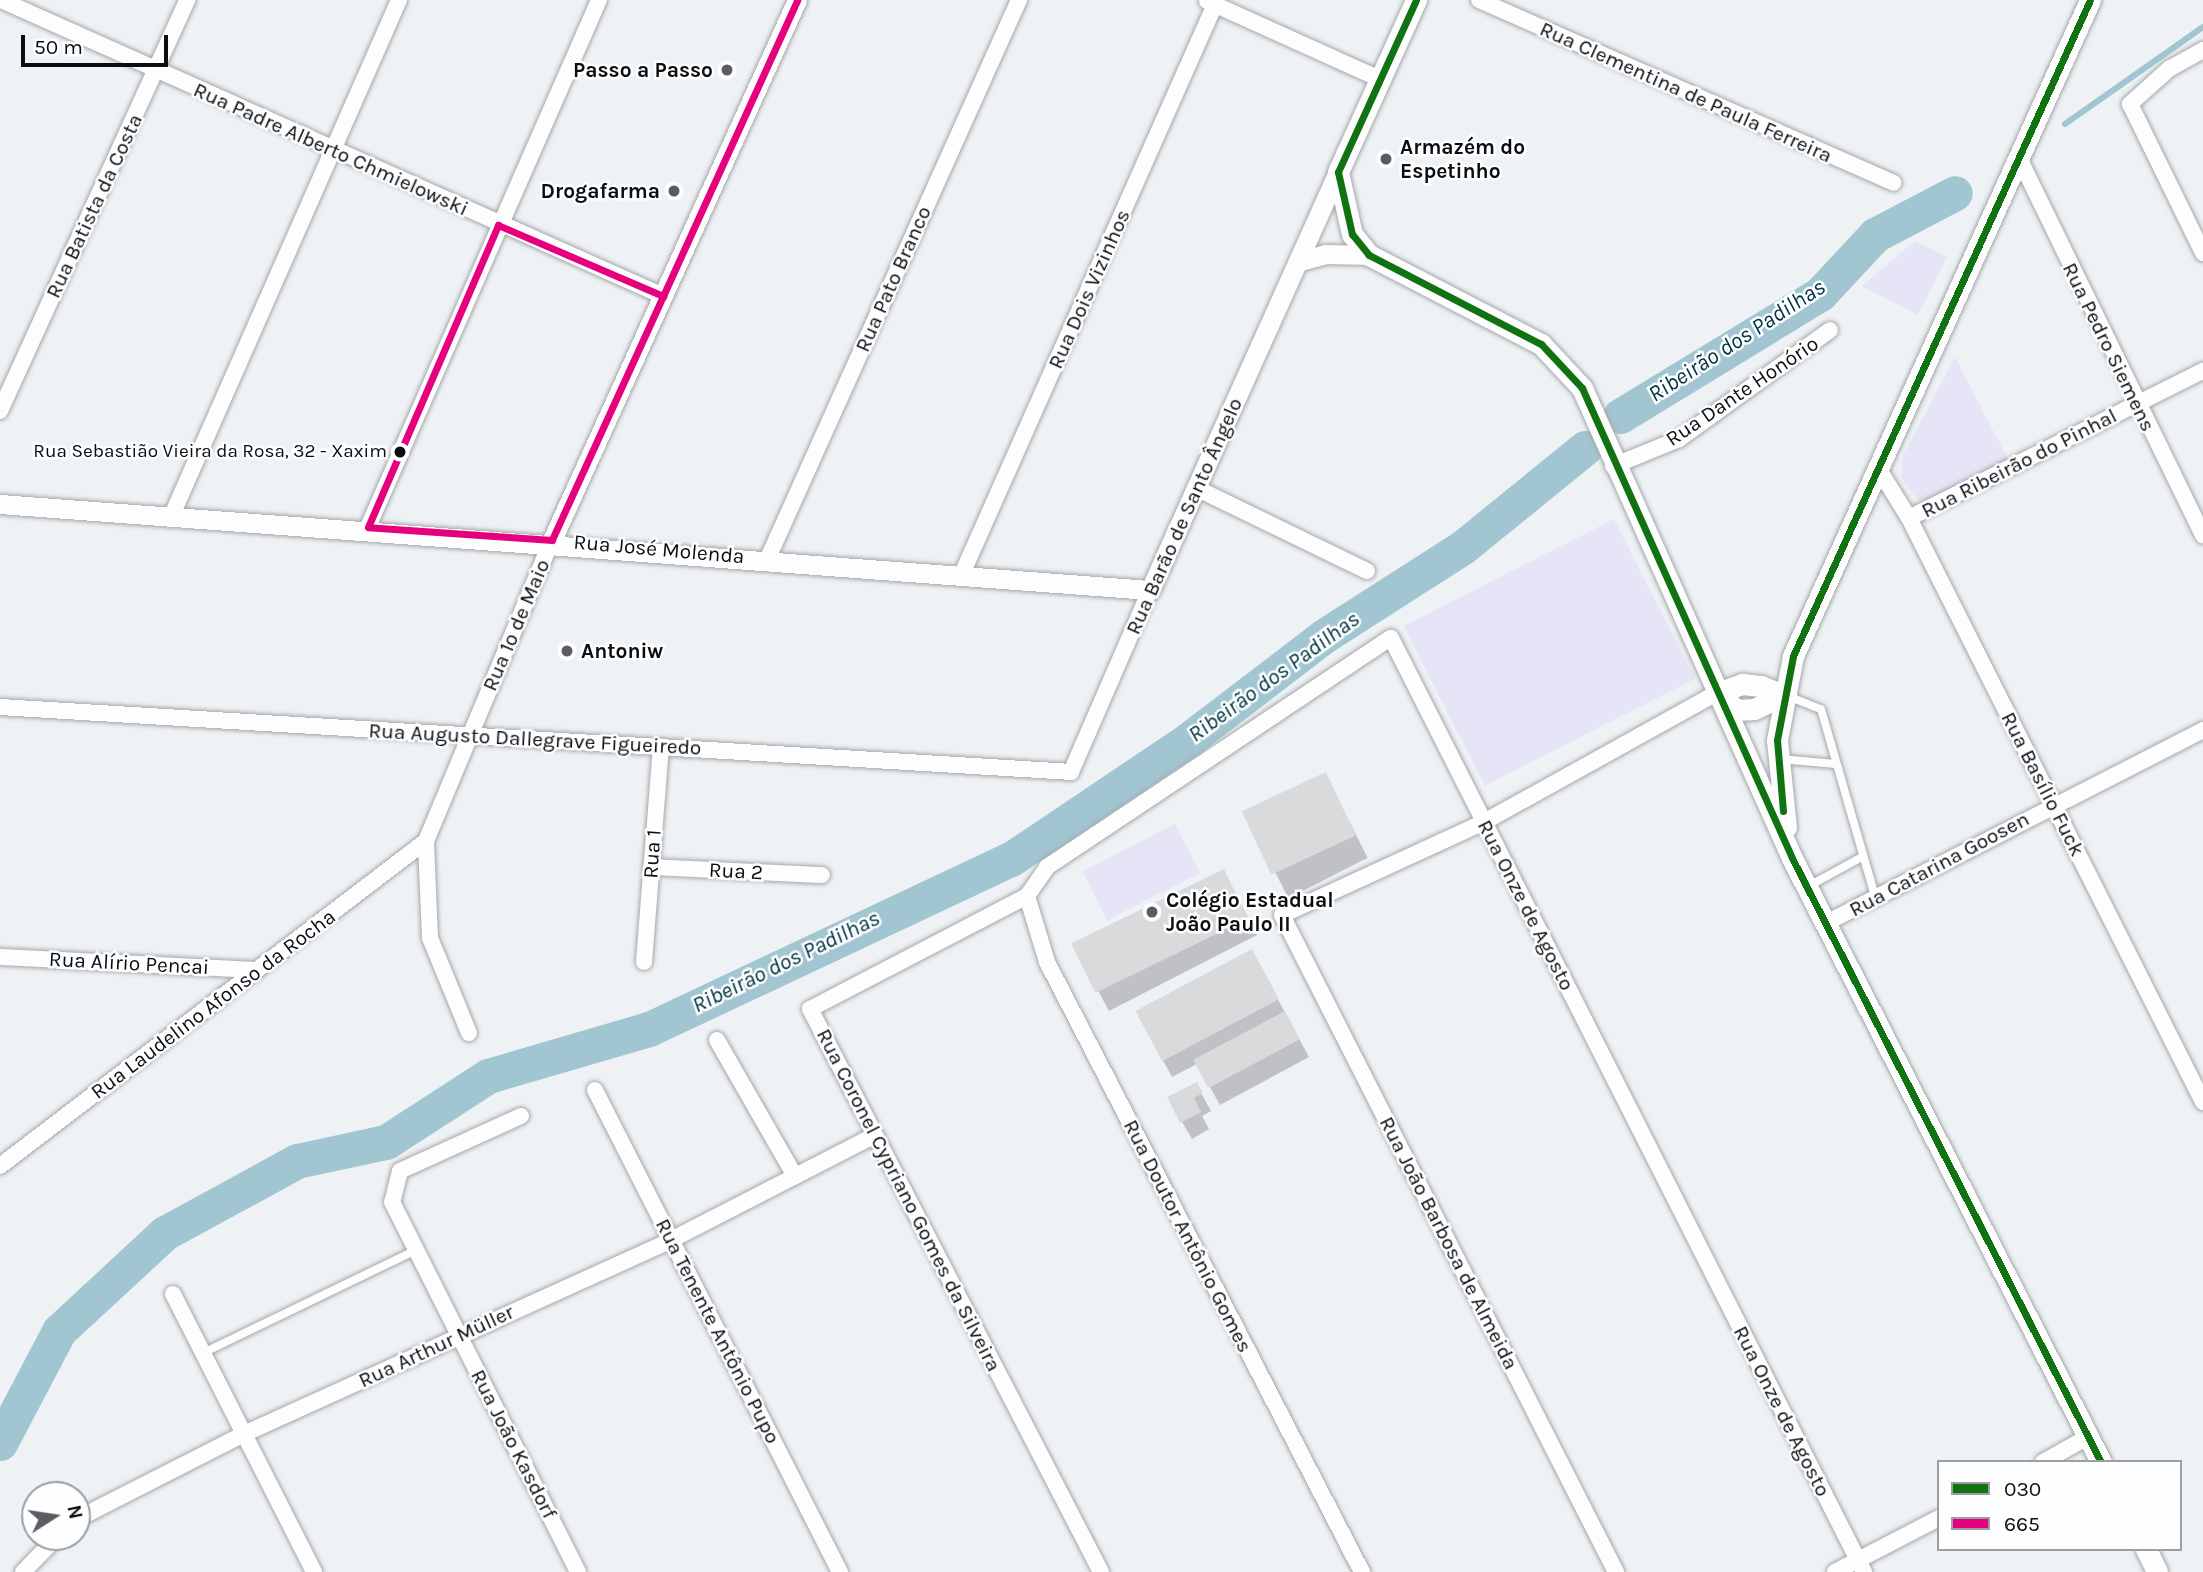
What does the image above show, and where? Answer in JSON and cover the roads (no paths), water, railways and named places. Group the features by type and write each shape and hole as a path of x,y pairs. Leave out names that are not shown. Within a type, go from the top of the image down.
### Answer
{"main road":[{"name":"Rua Barão de Santo Ângelo","path":"1338,172 1416,0"},
{"path":"1792,858 1777,759 1783,695 1803,632 2090,0"},
{"path":"1338,172 1352,234 1370,255 1552,352 1582,388 1599,435 1792,858 2100,1460"},
{"path":"1717,693 1742,684 1783,695"},
{"path":"2147,1551 2157,1572"}],"street":[{"name":"Rua Padre Alberto Chmielowski","path":"1,0 498,225 663,296"},
{"name":"Rua Batista da Costa","path":"0,411 187,0"},
{"path":"172,515 399,0"},
{"path":"369,527 498,225 599,0"},
{"name":"Rua 1º de Maio","path":"469,1033 430,939 426,842 468,735 552,540 797,0"},
{"name":"Rua Pato Branco","path":"768,558 1019,0"},
{"name":"Rua Clementina de Paula Ferreira","path":"1479,0 1893,183"},
{"path":"1213,1 1380,79"},
{"name":"Rua Dois Vizinhos","path":"962,574 1213,1"},
{"path":"2203,50 2169,68 2130,104 2203,253"},
{"name":"Rua Pedro Siemens","path":"2019,158 2136,405 2203,535"},
{"name":"Rua Barão de Santo Ângelo","path":"1071,772 1338,172"},
{"path":"1300,261 1326,254 1370,255"},
{"name":"Rua Dante Honório","path":"1614,466 1679,439 1830,330"},
{"name":"Rua Ribeirão do Pinhal","path":"1909,518 2203,371"},
{"name":"Rua Basílio Fuck","path":"1878,468 1909,518 2203,1102"},
{"path":"1196,488 1367,571"},
{"name":"Rua José Molenda","path":"0,504 552,540 1150,590"},
{"name":"Rua Onze de Agosto","path":"1027,896 1047,867 1391,638 1861,1567"},
{"path":"1484,822 1717,693"},
{"name":"Rua Augusto Dallegrave Figueiredo","path":"0,707 1071,772"},
{"name":"Rua Catarina Goosen","path":"1826,923 1876,900 2053,804 2203,730"},
{"name":"Rua 1","path":"644,962 661,747"},
{"name":"Rua João Barbosa de Almeida","path":"1484,822 1282,915 1616,1572"},
{"name":"Rua Laudelino Afonso da Rocha","path":"0,1167 426,842"},
{"name":"Rua 2","path":"651,867 822,875"},
{"name":"Rua Coronel Cypriano Gomes da Silveira","path":"1027,896 810,1009 1101,1572"},
{"name":"Rua Doutor Antônio Gomes","path":"1027,896 1047,962 1362,1572"},
{"name":"Rua Alírio Pencai","path":"0,957 257,970"},
{"path":"717,1040 795,1176"},
{"name":"Rua Tenente Antônio Pupo","path":"595,1090 840,1572"},
{"name":"Rua João Kasdorf","path":"521,1115 400,1171 392,1202 578,1572"},
{"name":"Rua Arthur Müller","path":"91,1511 244,1434 671,1240 875,1135"},
{"path":"173,1294 314,1572"},
{"path":"2047,1460 2088,1437"},
{"path":"1835,1572 1861,1567 1937,1519"},
{"path":"23,1572 44,1551"},
{"path":"38,1557 46,1572"}],"lane":[{"path":"1783,695 1821,709 1876,900"},
{"path":"1777,759 1836,764"},
{"path":"1807,887 1862,857"},
{"path":"203,1353 416,1250"}],"waterway":[{"name":"Ribeirão dos Padilhas","path":"2065,124 2203,27"},
{"name":"Ribeirão dos Padilhas","path":"1620,416 1820,294 1875,235 1955,193"},
{"name":"Ribeirão dos Padilhas","path":"0,1443 59,1331 165,1233 297,1161 386,1142 488,1076 649,1029 1011,859 1188,740 1324,636 1463,547 1585,448"}],"place":[{"name":"Passo a Passo","path":"727,70"},
{"name":"Armazém do Espetinho","path":"1386,159"},
{"name":"Drogafarma","path":"674,191"},
{"name":"Rua Sebastião Vieira da Rosa, 32 - Xaxim","path":"400,452"},
{"name":"Antoniw","path":"567,651"},
{"name":"Colégio Estadual João Paulo II","path":"1152,912"}]}
